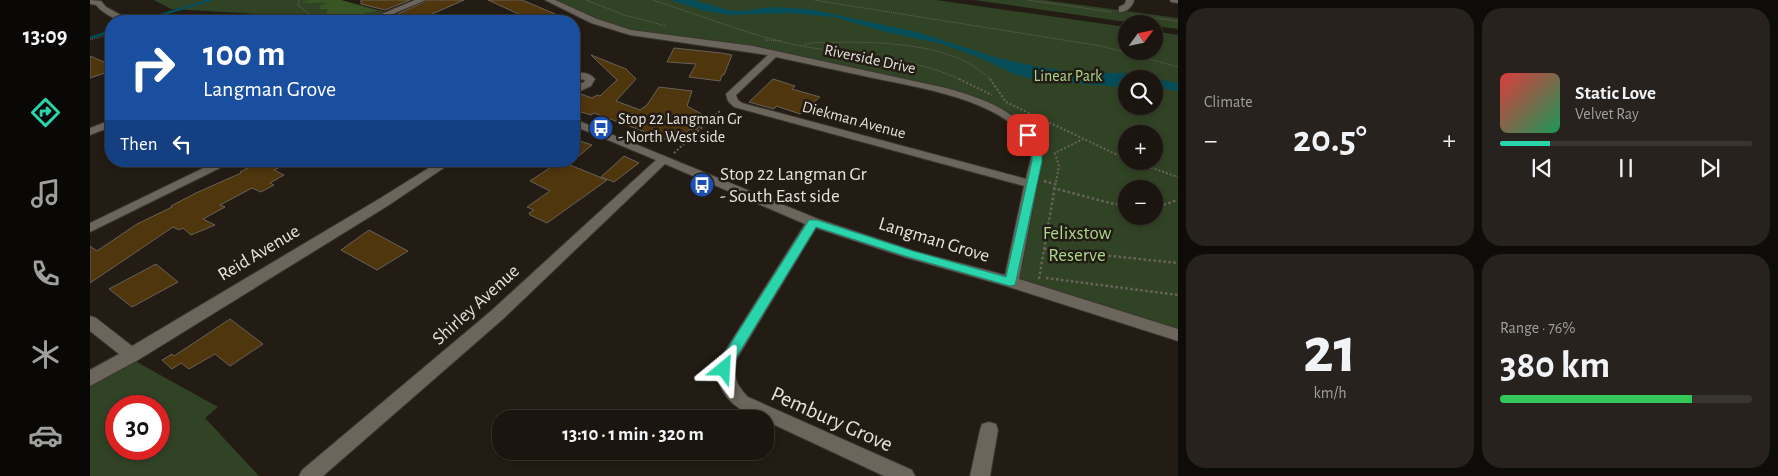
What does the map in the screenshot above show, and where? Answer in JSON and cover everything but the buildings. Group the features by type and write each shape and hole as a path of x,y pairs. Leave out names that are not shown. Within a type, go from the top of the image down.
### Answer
{"street":[{"path":"384,15 422,0"},
{"name":"Riverside Drive","path":"549,0 594,21 630,32 660,38 731,46 943,90 982,103 999,112 1015,122 1028,135 1034,144 1037,154 1036,182 1010,282"},
{"path":"1122,10 1123,7 1128,5 1130,0"},
{"path":"1174,0 1178,1"},
{"path":"90,2 98,3 103,9 116,15"},
{"name":"Diekman Avenue","path":"774,54 731,94 733,100 738,105 1036,182"},
{"path":"580,75 590,79 588,84 580,88"},
{"name":"Langman Grove","path":"580,124 668,157 813,222 909,254 1010,282 1038,284 1178,335"},
{"path":"90,132 105,126"},
{"name":"Shirley Avenue","path":"309,476 497,315 668,157"},
{"path":"90,228 216,167"},
{"name":"Reid Avenue","path":"90,379 438,167"},
{"name":"Pembury Grove","path":"813,222 728,359 724,369 726,382 734,395 742,402 905,476"},
{"path":"90,322 132,355"},
{"path":"980,476 989,430"}],"path":[{"path":"298,0 298,5 310,15"},
{"path":"586,0 624,15 671,27"},
{"path":"653,0 784,42 759,39"},
{"path":"814,0 860,9 1101,46 1178,66"},
{"path":"1027,0 1112,12"},
{"path":"1130,14 1178,21"},
{"path":"90,40 105,36"},
{"path":"804,45 810,42 879,41 899,43 940,53 966,62 986,74 1006,102"},
{"path":"668,157 721,110"},
{"path":"1083,139 1055,153 1059,166 1053,188 1038,284 1178,295"},
{"path":"1155,170 1178,177"},
{"path":"1036,182 1054,184"},
{"path":"1053,188 1118,204"},
{"path":"1163,206 1178,200"},
{"path":"1044,249 1178,263"}],"green space":[{"path":"154,0 341,0 386,12 379,15 262,15 171,9"},
{"path":"309,0 341,0 378,11 363,13 366,15 331,15 326,13 328,9 319,9 321,5 328,3 301,2"},
{"name":"Linear Park","path":"551,0 936,0 1118,26 1118,60 1163,60 1163,32 1178,35 1178,335 1011,282 1037,154 1015,122 976,100 764,50 650,35 615,27"},
{"path":"974,0 1044,0 1156,15 1118,15 1118,21"},
{"path":"1163,16 1178,18 1178,29 1163,27"},
{"path":"133,360 218,407 205,418 259,476 90,476 90,386"}],"water":[{"path":"670,0 693,0 728,10 743,11 771,7 809,9 917,32 998,58 1034,66 1078,73 1118,73 1118,87 1037,80 1017,75 978,57 942,44 882,31 834,17 789,13 731,15 705,11"},
{"path":"1163,80 1178,83 1178,91 1163,88"}],"waterway":[{"path":"161,15 210,0"},
{"path":"90,38 105,33"}],"place":[{"name":"Stop 22 Langman Gr - North West side","path":"601,128"},
{"name":"Stop 22 Langman Gr - South East side","path":"702,185"}],"route":[{"path":"724,369 728,359 813,222 909,254 1010,282 1037,161 1034,144 1028,135"}],"park label":[{"name":"Felixstow Reserve","path":"1077,244"}]}
